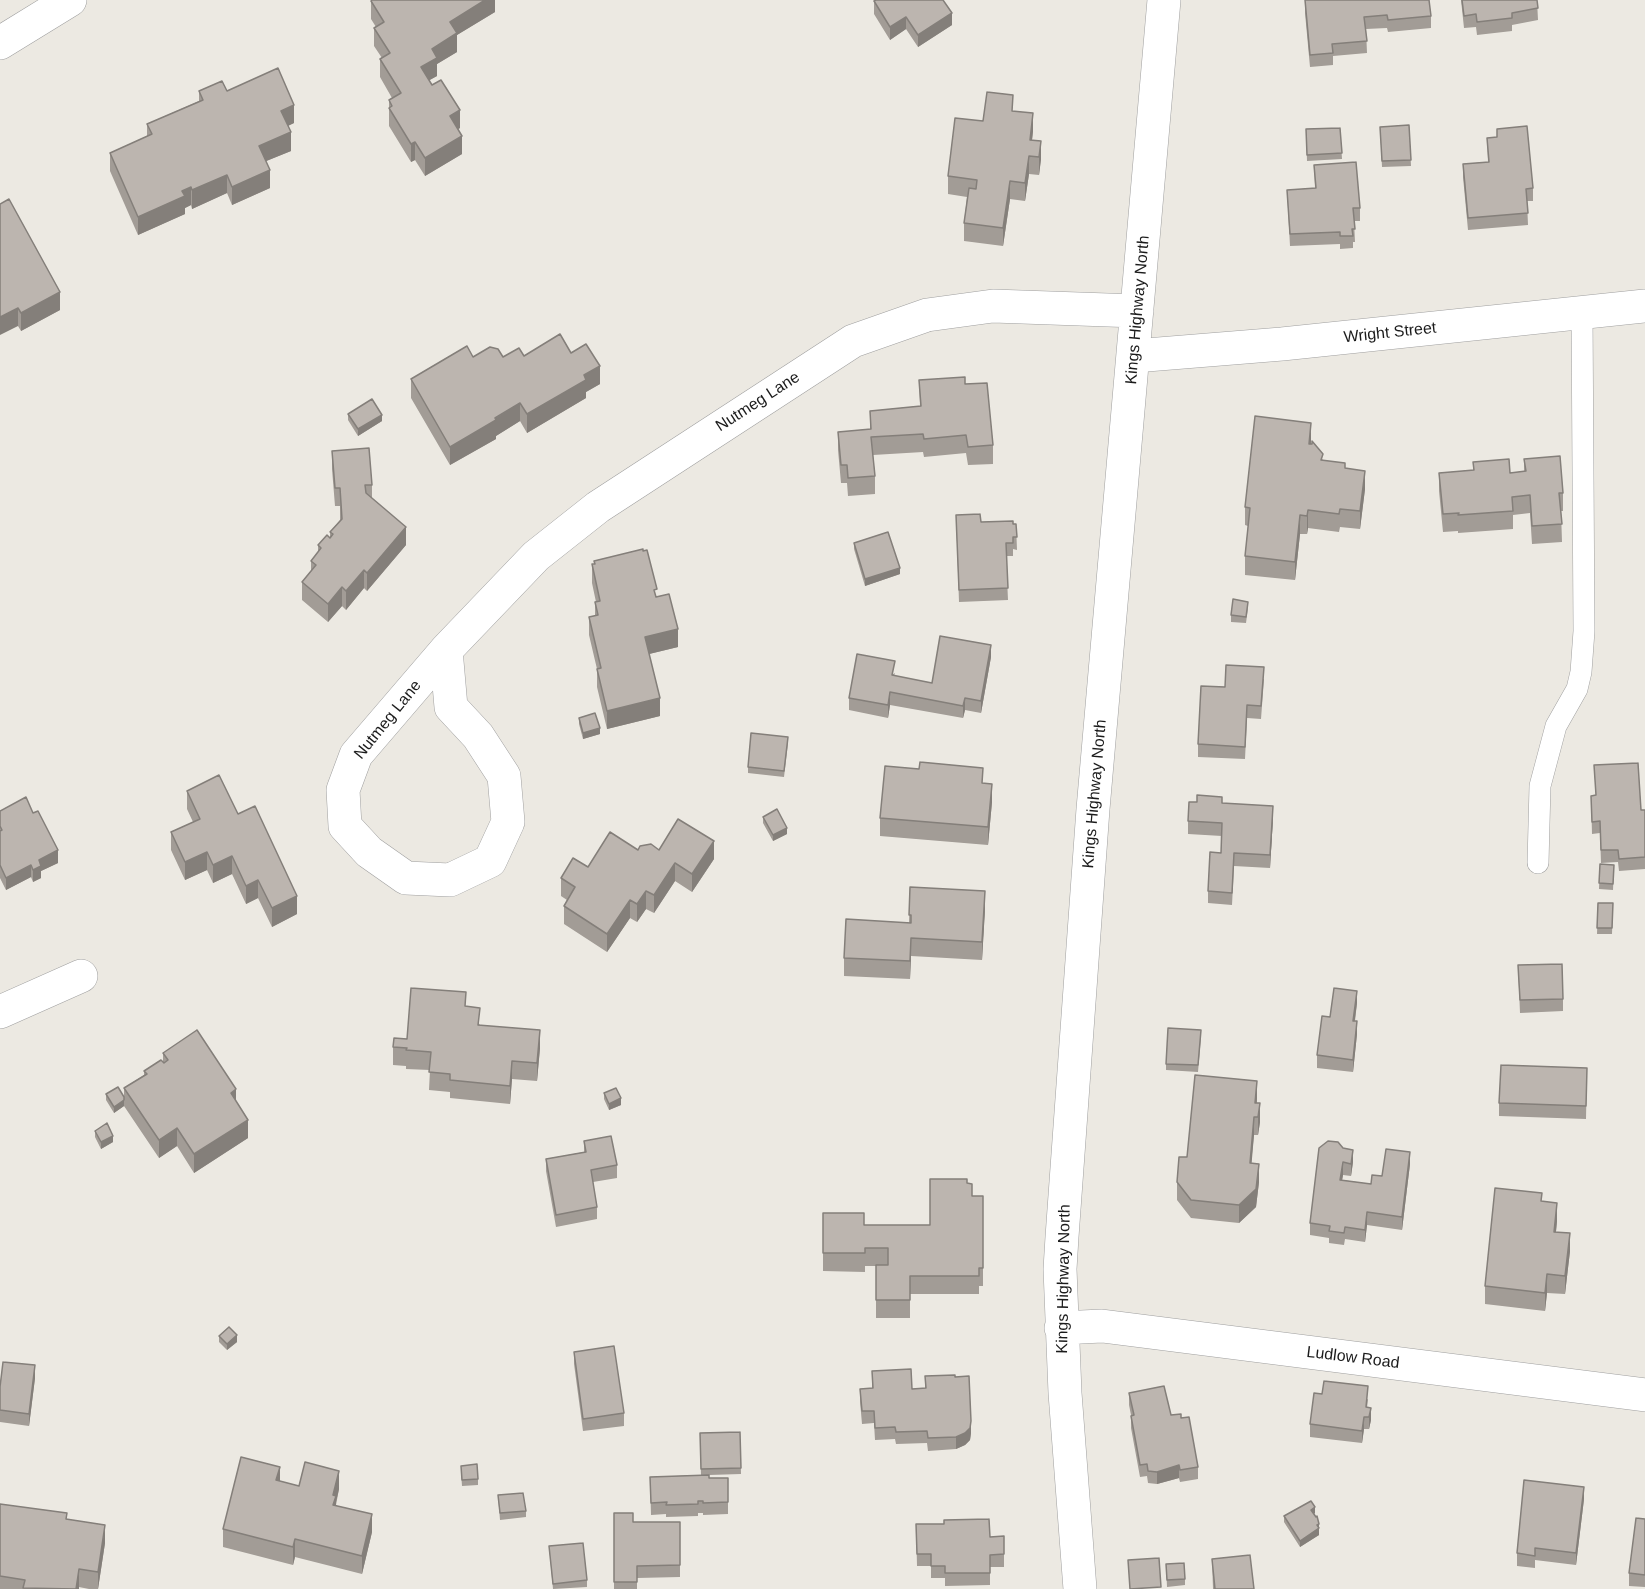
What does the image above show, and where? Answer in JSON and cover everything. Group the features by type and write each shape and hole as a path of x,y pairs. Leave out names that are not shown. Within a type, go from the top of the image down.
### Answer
{"street":[{"path":"0,43 70,0"},
{"name":"Kings Highway North","path":"1080,1589 1061,1328 1062,1237 1080,974 1164,0"},
{"name":"Nutmeg Lane","path":"446,650 451,707 478,736 504,776 508,822 490,861 450,880 406,878 369,852 345,826 343,790 356,755 446,650 536,556 598,507 853,341 927,315 993,306 1137,311"},
{"name":"Wright Street","path":"1134,356 1282,344 1645,306"},
{"path":"0,1012 81,976"},
{"name":"Ludlow Road","path":"1061,1328 1102,1326 1645,1395"}],"lane":[{"path":"1538,862 1540,786 1556,726 1577,689 1581,672 1584,631 1582,312"}],"building":[{"path":"372,0 485,0 450,22 457,33 432,49 437,58 421,67 432,85 441,80 460,110 450,116 462,136 425,158 415,142 411,144 389,108 392,106 389,100 401,93 380,59 390,53 374,28 384,22"},
{"path":"943,0 952,13 918,35 906,17 890,27 874,1"},
{"path":"1305,0 1429,0 1431,16 1388,20 1387,15 1364,17 1367,41 1332,44 1333,53 1310,55"},
{"path":"1462,0 1537,0 1538,8 1512,13 1512,18 1477,22 1476,14 1464,16"},
{"path":"278,68 294,105 281,111 291,132 259,146 270,170 232,187 227,175 192,190 191,187 182,191 185,196 138,217 110,153 152,134 147,124 203,100 199,91 222,81 227,91"},
{"path":"987,92 1013,95 1012,111 1033,113 1030,140 1041,141 1039,157 1029,156 1025,183 1010,181 1003,228 964,223 969,188 976,189 977,180 948,176 955,118 983,121"},
{"path":"1409,125 1411,160 1382,161 1380,127"},
{"path":"1527,126 1533,188 1526,189 1528,213 1468,218 1463,164 1489,162 1487,138 1497,137 1497,129"},
{"path":"1340,128 1342,153 1307,155 1306,129"},
{"path":"1356,162 1360,208 1353,208 1355,229 1352,229 1353,236 1340,236 1340,232 1290,234 1287,190 1316,188 1314,165"},
{"path":"9,199 60,292 21,313 18,308 0,317 0,204"},
{"path":"560,334 571,353 586,344 600,366 584,375 586,380 527,414 520,403 450,447 411,379 467,346 473,357 490,347 498,349 503,357 519,348 524,356"},
{"path":"965,377 965,384 987,383 993,445 968,447 966,435 924,439 923,434 871,437 875,476 848,478 847,465 841,465 838,432 871,429 870,411 921,406 919,380"},
{"path":"372,399 382,415 358,429 348,414"},
{"path":"1255,416 1311,423 1309,444 1312,444 1312,441 1323,454 1321,460 1345,463 1345,468 1365,471 1360,511 1340,509 1339,514 1308,510 1307,516 1300,515 1295,562 1245,556 1250,508 1245,507"},
{"path":"369,448 372,485 365,485 366,493 406,527 367,573 364,570 346,591 342,587 328,604 302,582 316,565 311,561 321,548 318,545 327,535 330,538 333,534 330,532 342,519 340,488 335,488 332,451"},
{"path":"1560,456 1563,493 1559,493 1562,524 1532,526 1530,495 1512,497 1513,511 1443,514 1439,473 1474,470 1473,462 1509,459 1510,473 1526,471 1524,459"},
{"path":"980,514 981,522 1013,521 1013,524 1016,524 1017,537 1013,537 1013,543 1006,543 1008,588 959,590 956,515"},
{"path":"888,532 900,568 865,579 854,543"},
{"path":"643,549 643,551 647,550 657,589 654,590 656,597 669,594 678,629 645,637 660,698 607,711 597,669 601,668 589,617 598,615 595,602 600,601 592,564 595,564 594,561"},
{"path":"1233,599 1248,602 1246,617 1231,615"},
{"path":"940,636 991,645 981,701 965,698 963,706 890,692 888,705 849,698 857,654 895,661 892,675 932,683"},
{"path":"1226,665 1264,667 1261,706 1247,705 1245,747 1198,744 1201,686 1225,687"},
{"path":"595,713 600,728 583,733 579,718"},
{"path":"751,733 788,737 784,771 748,767"},
{"path":"920,762 983,768 982,783 992,784 988,827 880,818 885,766 919,769"},
{"path":"1638,763 1641,810 1645,810 1645,857 1619,859 1618,850 1601,850 1600,821 1592,822 1591,796 1596,795 1594,765"},
{"path":"219,775 238,814 255,806 297,896 272,908 258,880 246,886 232,856 213,865 207,852 185,862 171,832 200,819 187,791"},
{"path":"1197,795 1222,797 1222,803 1273,806 1270,855 1234,853 1232,893 1208,891 1210,852 1221,853 1222,823 1188,821 1189,802 1197,802"},
{"path":"26,797 33,813 38,811 58,850 39,860 41,866 33,870 31,865 6,878 0,865 0,831 2,830 0,811"},
{"path":"777,809 787,828 773,835 763,817"},
{"path":"678,819 714,841 692,874 675,863 654,895 646,891 637,904 630,900 607,934 564,906 575,887 561,878 573,858 588,867 610,832 638,850 640,846 651,844 659,850"},
{"path":"1600,864 1614,865 1613,884 1599,883"},
{"path":"910,887 985,891 982,942 911,938 910,961 844,958 846,919 911,923"},
{"path":"1598,903 1613,903 1612,928 1597,928"},
{"path":"1562,964 1563,999 1520,1000 1518,965"},
{"path":"411,988 466,992 465,1006 480,1008 478,1025 540,1030 537,1063 512,1061 510,1086 450,1080 450,1074 429,1072 431,1052 393,1047 394,1038 407,1039"},
{"path":"1334,988 1357,991 1353,1021 1357,1021 1353,1060 1317,1055 1322,1016 1330,1017"},
{"path":"1168,1028 1201,1030 1198,1065 1166,1064"},
{"path":"197,1030 236,1089 231,1093 248,1120 194,1154 177,1128 159,1140 124,1088 147,1074 144,1071 161,1060 164,1063 168,1060 163,1053"},
{"path":"1501,1065 1587,1068 1586,1106 1499,1103"},
{"path":"1195,1075 1257,1081 1255,1103 1260,1103 1258,1117 1254,1117 1250,1163 1259,1164 1256,1189 1239,1205 1191,1200 1177,1182 1179,1157 1187,1157"},
{"path":"118,1087 124,1100 114,1107 106,1094"},
{"path":"616,1088 621,1098 609,1104 604,1093"},
{"path":"107,1123 113,1136 101,1142 95,1131"},
{"path":"611,1136 617,1165 591,1170 597,1207 556,1215 546,1159 586,1152 584,1141"},
{"path":"1328,1141 1338,1142 1343,1148 1353,1150 1351,1164 1343,1162 1340,1180 1371,1184 1372,1175 1382,1176 1386,1149 1410,1152 1402,1217 1367,1212 1365,1230 1345,1227 1344,1233 1329,1231 1330,1226 1310,1223 1319,1148"},
{"path":"930,1179 967,1179 967,1183 972,1184 972,1196 983,1196 983,1268 979,1268 979,1276 910,1276 910,1300 876,1300 876,1265 888,1265 888,1248 865,1248 865,1253 823,1253 823,1213 864,1213 864,1225 930,1225"},
{"path":"1495,1188 1542,1193 1541,1201 1557,1203 1554,1232 1570,1233 1565,1276 1547,1274 1545,1293 1485,1286"},
{"path":"229,1327 237,1335 227,1344 219,1336"},
{"path":"614,1346 624,1413 583,1419 574,1352"},
{"path":"3,1362 35,1365 29,1414 0,1410"},
{"path":"911,1369 912,1389 926,1388 925,1376 969,1376 971,1421 970,1428 965,1433 956,1437 928,1438 927,1431 896,1432 895,1427 875,1428 874,1411 862,1411 860,1389 873,1388 872,1371"},
{"path":"1324,1381 1368,1386 1366,1407 1371,1408 1369,1417 1364,1417 1362,1431 1310,1424 1314,1393 1322,1394"},
{"path":"1164,1386 1171,1415 1181,1414 1181,1418 1189,1417 1198,1467 1180,1470 1179,1465 1157,1472 1148,1471 1147,1464 1140,1465 1129,1393"},
{"path":"740,1432 741,1468 701,1469 700,1433"},
{"path":"241,1457 280,1467 276,1480 299,1486 305,1462 339,1471 333,1505 372,1514 362,1556 295,1539 293,1547 223,1529"},
{"path":"477,1464 478,1479 462,1480 461,1466"},
{"path":"709,1475 709,1478 728,1478 728,1502 703,1503 703,1501 698,1501 698,1504 666,1505 667,1502 651,1503 650,1477"},
{"path":"1524,1480 1584,1487 1576,1553 1535,1548 1535,1556 1517,1553"},
{"path":"523,1493 526,1511 500,1513 498,1495"},
{"path":"1311,1501 1315,1507 1311,1510 1317,1516 1319,1528 1300,1541 1284,1516"},
{"path":"0,1504 67,1513 66,1519 105,1525 98,1572 79,1569 76,1589 23,1588 25,1580 0,1576"},
{"path":"614,1513 633,1513 633,1522 680,1522 680,1565 637,1566 637,1582 614,1582"},
{"path":"1636,1518 1645,1519 1645,1575 1629,1573"},
{"path":"989,1519 990,1537 1004,1536 1004,1554 990,1555 990,1573 945,1573 945,1566 931,1566 931,1554 917,1554 916,1524 944,1524 944,1520"},
{"path":"583,1543 587,1580 553,1584 549,1546"},
{"path":"1250,1555 1254,1589 1215,1589 1212,1559"},
{"path":"1159,1558 1161,1587 1130,1589 1128,1560"},
{"path":"1184,1563 1185,1579 1167,1580 1166,1564"}]}
